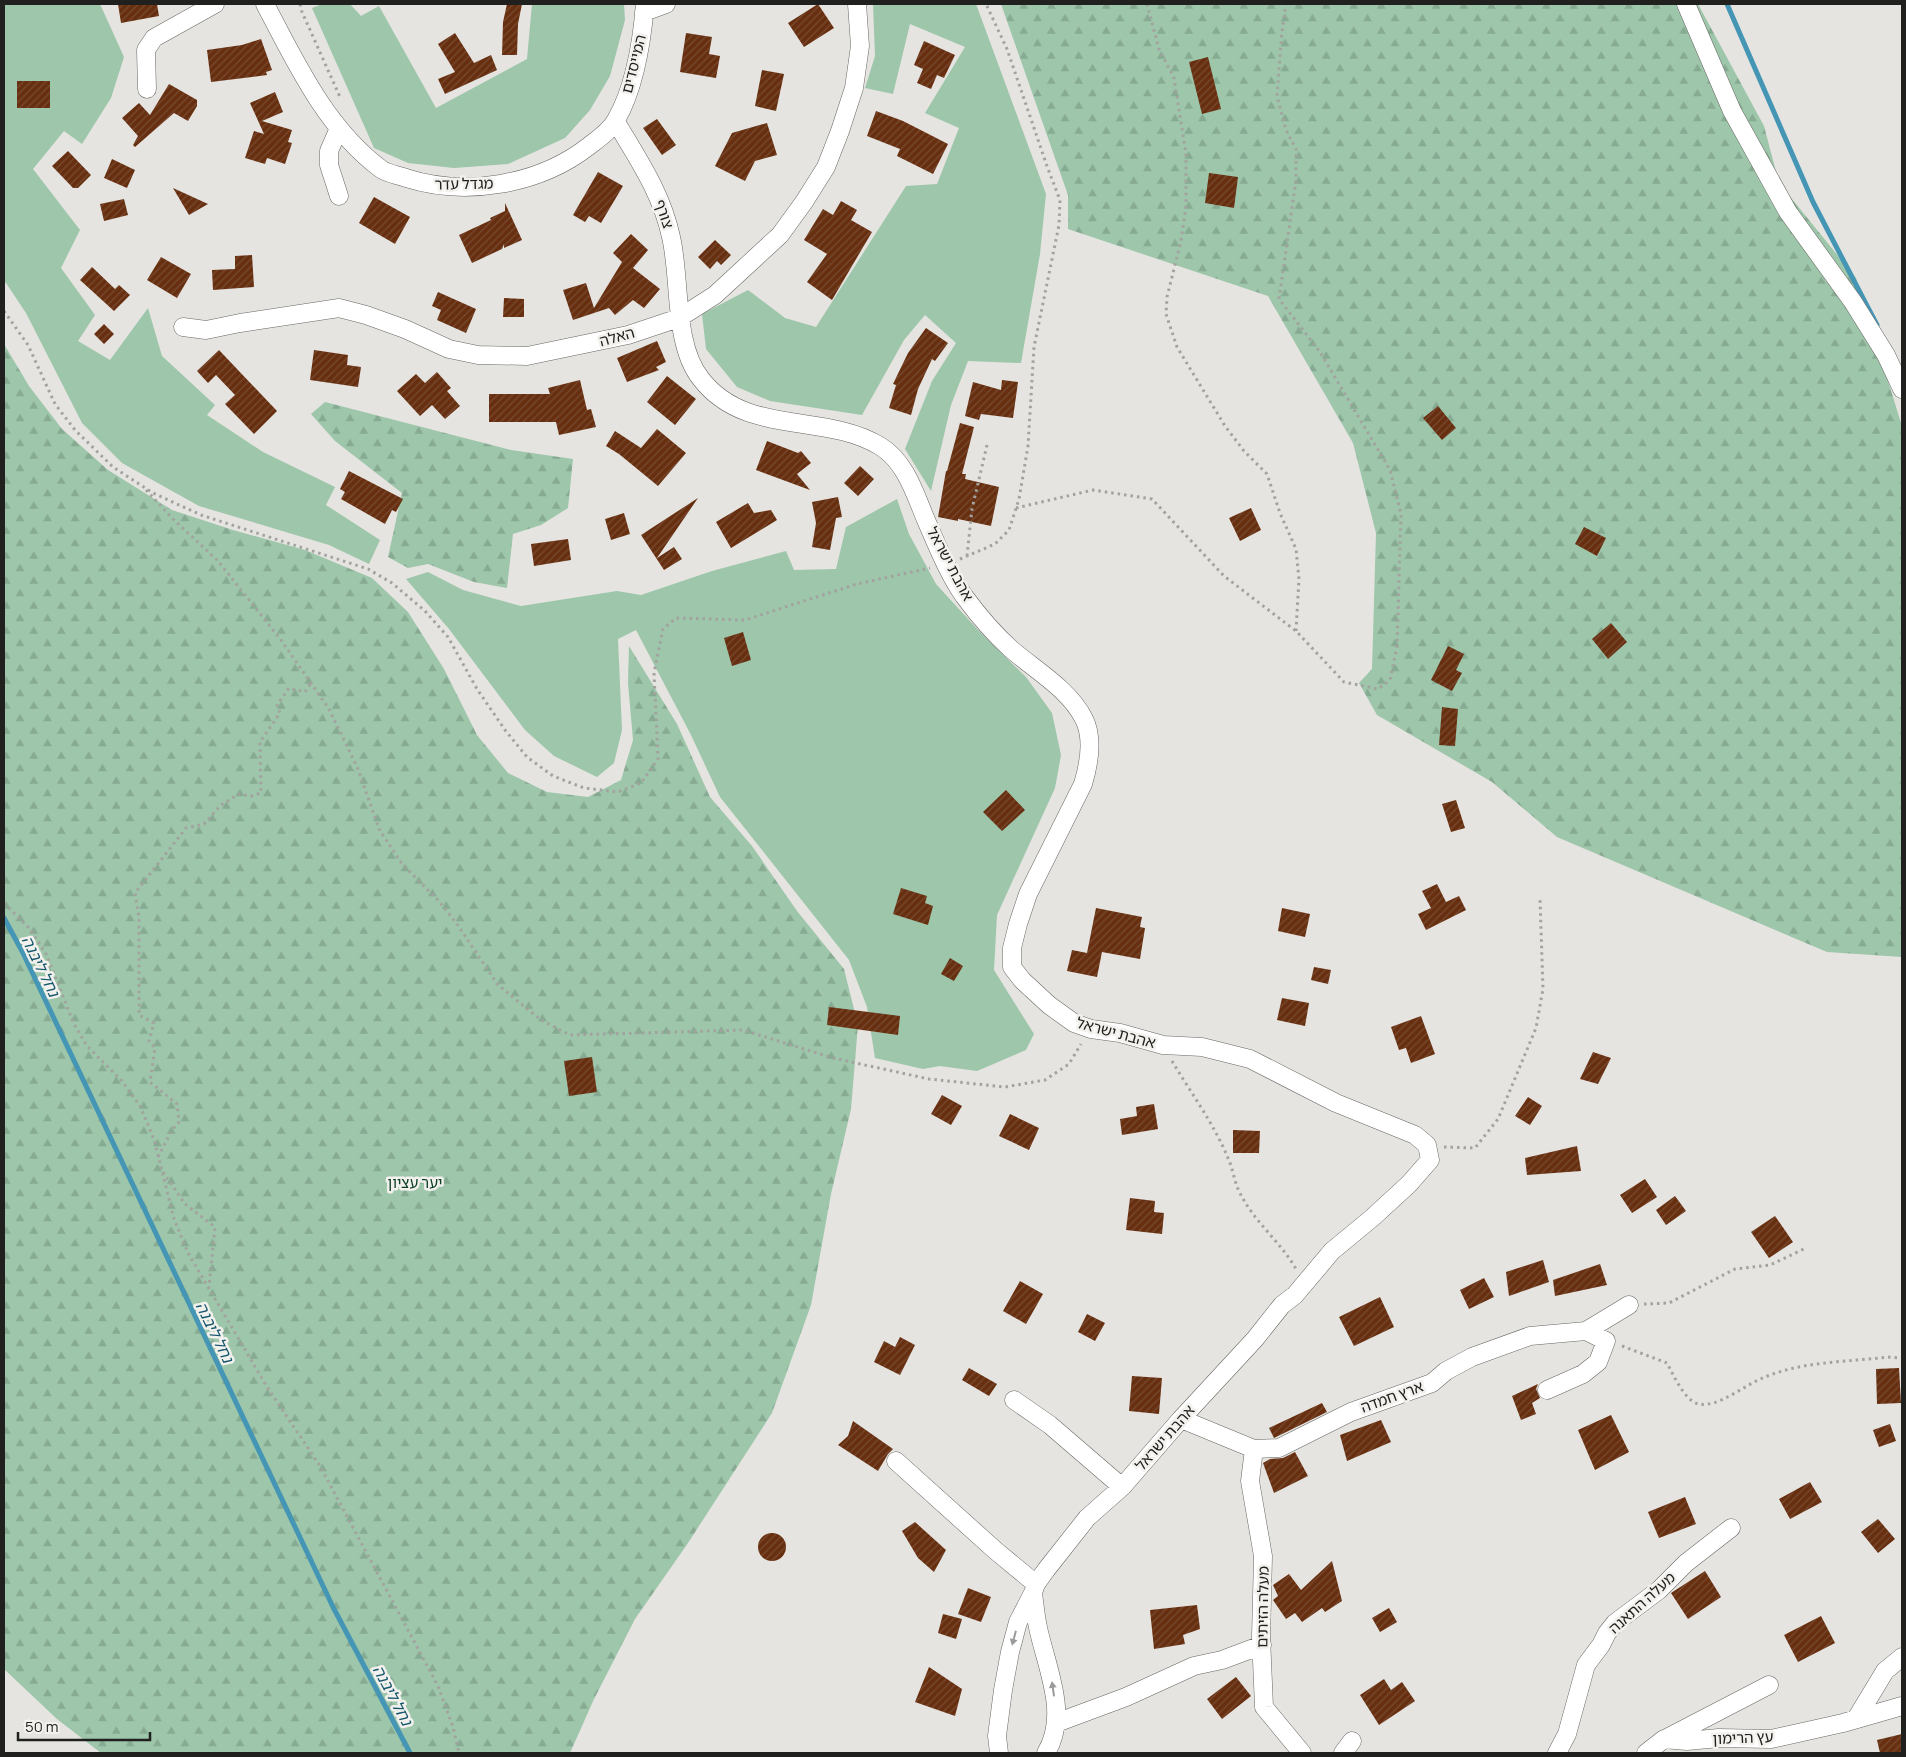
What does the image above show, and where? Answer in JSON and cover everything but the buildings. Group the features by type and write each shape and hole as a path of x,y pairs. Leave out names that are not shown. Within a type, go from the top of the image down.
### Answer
{"street":[{"path":"146,89 146,50 154,38 215,4"},
{"name":"מגדל עדר","path":"265,4 325,112 354,146 383,170 427,184 462,186 513,182 554,168 579,154 601,137 616,122"},
{"path":"644,8 666,4"},
{"name":"האלה","path":"183,327 206,330 339,308 405,328 449,349 478,355 526,356 628,335 679,318 714,295 780,235 826,167 854,88 860,46 857,4"},
{"path":"1686,4 1732,111 1784,204 1886,355 1902,389"},
{"name":"המייסדים","path":"616,122 634,71 643,33 644,8"},
{"name":"צורף","path":"616,122 652,183 664,212 672,239 679,318"},
{"path":"339,128 330,150 329,165 339,196"},
{"name":"אהבת ישראל","path":"679,318 689,356 700,379 723,400 743,411 765,418 838,430 862,437 881,447 900,463 962,593 984,623 1072,701 1085,720 1089,742 1088,767 1079,792 1028,894 1012,948 1012,967 1022,980 1049,1005 1074,1023 1091,1029 1120,1033 1163,1046 1202,1047 1250,1059 1336,1103 1415,1135 1426,1145 1430,1160 1372,1218 1332,1251 1295,1295 1282,1305 1255,1339 1122,1486 1087,1518 1065,1544 1034,1589 1018,1622 1003,1690 997,1736 999,1753"},
{"name":"ארץ חמדה","path":"1181,1419 1254,1450 1279,1448 1351,1412 1432,1383 1446,1371 1472,1357 1530,1336 1586,1331 1629,1305"},
{"path":"1547,1390 1583,1374 1598,1362 1606,1342 1586,1331"},
{"path":"1014,1400 1050,1425 1122,1486"},
{"name":"מעלה הזיתים","path":"1254,1450 1250,1481 1263,1556 1262,1645 1264,1707 1302,1753"},
{"path":"896,1462 996,1551 1034,1589 1040,1636 1052,1677 1056,1723 1052,1742 1046,1753"},
{"name":"מעלה התאנה","path":"1557,1753 1567,1734 1586,1665 1601,1645 1607,1633 1622,1618 1659,1590 1686,1563 1731,1528"},
{"path":"1056,1723 1126,1696 1194,1666 1222,1660 1262,1645"},
{"path":"1856,1719 1885,1671 1902,1657"},
{"path":"1646,1753 1664,1739 1769,1685"},
{"name":"עץ הרימון","path":"1664,1739 1687,1741 1719,1738 1771,1739 1902,1706"}],"path":[{"path":"300,4 342,102"},
{"path":"4,311 28,345 55,404 74,430 113,467 152,493 201,515 368,570 392,584 425,611 448,637 477,689 505,730 528,757 553,776 584,788 618,792 641,783 658,759 654,673 663,629 676,618 745,620 857,584 947,564 996,544 1009,530 1016,508 1028,446 1034,347 1059,225 1060,200 1007,49 986,4"},
{"path":"1147,4 1159,49 1174,78 1186,154 1186,206 1167,297 1166,314 1177,347 1225,426 1244,451 1267,474 1280,513 1296,549 1299,579 1296,631"},
{"path":"1016,508 1093,490 1152,499 1224,576 1296,631 1344,682 1378,689 1390,680 1396,646 1401,514 1390,470 1320,352 1279,299 1296,180 1296,149 1286,130 1277,96 1286,4"},
{"path":"966,556 972,509 987,445"},
{"path":"141,485 173,520 218,561 281,640 329,709 358,769 379,829 402,864 438,900 498,985 541,1020 570,1035 743,1030 833,1058 929,1079 1005,1087 1045,1080 1069,1064 1091,1029"},
{"path":"208,1288 215,1227 185,1204 164,1174 158,1156 178,1122 177,1104 150,1082 155,1048 149,1041 154,1023 139,1015 139,917 135,893 186,828 204,824 221,806 239,794 251,796 261,793 260,742 280,713 277,705 289,688 304,692 312,683"},
{"path":"1426,1145 1475,1148 1498,1119 1536,1028 1543,989 1540,899"},
{"path":"4,903 29,928 46,954 74,1024 87,1046 122,1080 140,1106 154,1139 174,1219 188,1253 267,1387 320,1466 438,1686 453,1727 459,1753"},
{"path":"1163,1046 1225,1152 1239,1191 1258,1220 1296,1268 1295,1295"},
{"path":"1629,1305 1669,1303 1735,1269 1770,1265 1806,1248"},
{"path":"1606,1342 1667,1362 1678,1385 1693,1402 1699,1404 1715,1402 1764,1377 1795,1366 1888,1357 1902,1358"}],"green space":[{"path":"4,4 100,4 124,57 111,98 82,144 64,131 33,169 80,230 61,268 95,315 78,341 110,360 148,308 162,356 215,405 207,415 263,452 335,487 326,505 380,540 369,564 329,545 199,506 122,463 82,423 26,313 4,280"},
{"path":"322,4 350,4 361,16 379,6 436,108 527,59 532,4 624,4 625,20 610,76 590,110 565,138 508,164 454,168 408,163 374,148 312,8"},
{"path":"873,4 976,4 1046,194 1040,254 1021,363 968,361 951,405 931,491 905,449 932,381 956,343 925,315 904,340 862,415 770,401 737,387 706,349 702,314 748,290 785,318 816,327 906,186 937,184 959,128 925,113 965,47 910,24 893,94 865,88 875,56"},
{"path":"1001,4 1698,4 1764,126 1779,183 1856,278 1902,426 1902,957 1827,952 1557,837 1492,782 1377,715 1359,683 1372,669 1376,533 1353,443 1268,296 1068,229 1068,195"},
{"name":"יער עציון","path":"4,344 29,386 62,429 108,470 172,510 233,530 305,550 372,578 408,612 444,669 477,735 508,773 547,792 588,797 621,780 633,740 628,683 629,646 677,724 710,797 752,846 797,911 844,969 858,1025 851,1109 831,1194 811,1305 772,1413 688,1543 635,1619 594,1699 570,1753 101,1753 57,1719 4,1669"},
{"path":"325,402 511,450 573,459 568,508 541,525 513,534 507,588 474,582 428,564 408,568 388,557 402,493 335,441 311,414"},
{"path":"897,499 909,534 936,584 980,632 1026,677 1052,713 1061,755 1055,788 997,915 994,970 1034,1034 1026,1050 977,1071 940,1066 923,1069 875,1058 867,1007 849,960 720,797 691,735 636,630 618,639 622,730 614,763 597,777 554,756 525,730 449,629 406,579 428,572 463,590 521,606 617,591 641,595 712,571 786,551 794,570 836,569 846,527"}],"waterway":[{"path":"1727,4 1813,202 1877,325"},
{"name":"נחל ליבנה","path":"4,918 23,953 333,1607 410,1753"}]}
